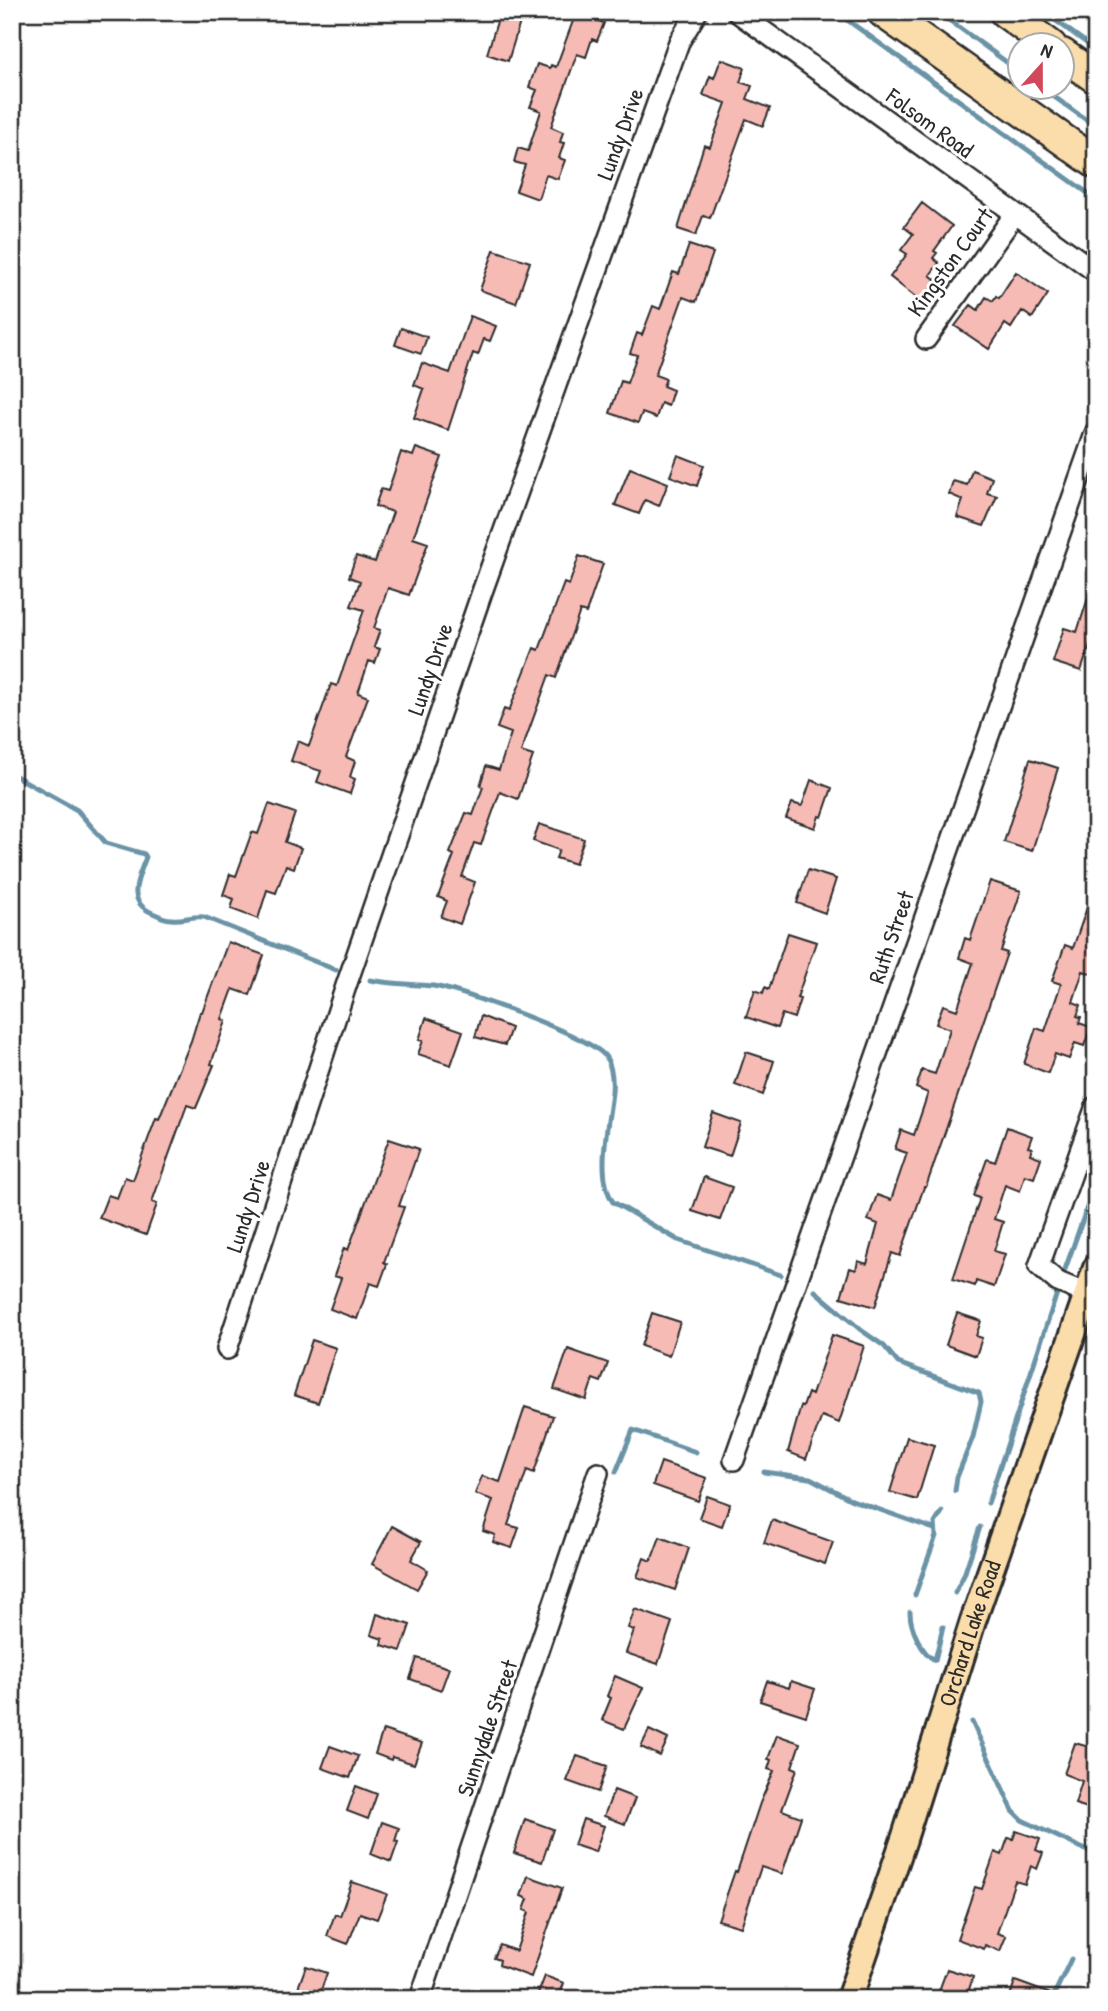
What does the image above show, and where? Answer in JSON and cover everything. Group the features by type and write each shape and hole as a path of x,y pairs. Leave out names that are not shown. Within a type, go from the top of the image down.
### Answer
{"highway":[{"path":"883,12 1096,163"},
{"path":"1005,12 1032,32"},
{"path":"1076,64 1096,78"}],"main road":[{"name":"Orchard Lake Road","path":"849,1999 904,1839 973,1621 1096,1269"}],"street":[{"name":"Lundy Drive","path":"227,1349 346,986 482,592 679,41 697,12"},
{"name":"Folsom Road","path":"737,12 1096,272"},
{"name":"Kingston Court","path":"926,339 1015,214"},
{"name":"Ruth Street","path":"734,1460 1096,431"},
{"path":"1087,1294 1058,1282 1039,1266 1096,1106"},
{"name":"Sunnydale Street","path":"419,1999 598,1473"}],"building":[{"path":"500,12 521,19 508,61 487,54"},
{"path":"576,13 604,23 597,41 592,39 586,57 577,54 551,127 563,132 560,142 564,143 559,158 565,160 558,179 546,175 538,199 516,191 525,165 514,162 518,148 528,151 541,111 530,107 537,90 529,87 537,64 556,67"},
{"path":"721,59 745,68 740,82 752,86 747,99 770,108 763,126 746,119 710,218 703,216 696,235 678,229 704,145 710,147 726,103 703,95 710,76 714,78"},
{"path":"922,203 952,226 934,251 937,253 933,258 939,263 930,275 936,280 922,302 890,277 907,254 901,250 913,234 904,227"},
{"path":"689,245 713,253 696,302 683,297 655,375 666,379 663,386 673,390 668,406 661,403 656,418 642,413 638,423 610,413 621,381 627,383 637,355 630,353 637,333 642,335 653,306 660,309 673,272 679,274"},
{"path":"494,250 530,262 516,303 480,290"},
{"path":"1016,272 1048,294 1032,318 1022,311 1011,328 1005,324 989,349 955,326 971,305 978,310 986,297 993,301 996,296 999,298"},
{"path":"470,316 496,326 490,341 484,339 478,355 473,353 448,430 414,418 424,389 414,385 422,363 450,373"},
{"path":"401,328 427,337 421,354 395,345"},
{"path":"416,448 442,457 413,538 428,543 409,595 388,588 374,628 380,630 374,647 380,649 375,663 369,661 358,693 368,697 346,757 355,761 350,777 355,779 350,794 317,782 321,771 291,761 298,741 309,746 331,684 337,686 364,610 351,606 360,581 349,577 356,556 375,562 393,512 375,506 381,489 388,491 401,452 413,456"},
{"path":"678,455 704,465 697,486 670,476"},
{"path":"630,468 668,483 659,506 645,500 639,514 615,505"},
{"path":"972,470 992,478 987,493 997,496 984,526 957,517 963,500 949,494 953,481 967,485"},
{"path":"579,556 603,564 586,613 580,611 556,678 549,675 521,752 533,756 518,799 500,792 481,845 474,843 462,877 475,882 460,924 441,917 447,901 438,897 454,855 450,853 466,813 473,815 483,787 480,786 486,766 499,770 511,733 497,728 504,709 509,711 534,648 539,650 564,583 569,585"},
{"path":"1093,583 1096,584 1096,627 1081,671 1053,662 1064,628 1077,632"},
{"path":"1030,759 1058,768 1032,851 1004,842"},
{"path":"811,780 832,788 822,817 819,816 815,828 786,818 792,803 802,806"},
{"path":"269,804 295,813 285,842 301,848 294,868 286,865 276,893 267,890 258,919 231,909 234,899 223,895 230,874 236,876 252,832 258,834"},
{"path":"539,824 584,839 575,864 556,858 559,850 533,841"},
{"path":"808,870 836,879 825,913 797,903"},
{"path":"990,881 1021,891 1001,951 1007,953 926,1187 900,1256 892,1253 875,1307 841,1297 850,1268 856,1270 858,1261 867,1264 878,1224 868,1220 877,1195 891,1200 907,1153 895,1149 901,1130 914,1135 928,1093 916,1088 922,1070 935,1074 950,1029 936,1024 943,1005 957,1010 973,963 959,958 965,938 970,940"},
{"path":"1093,890 1096,890 1096,975 1083,971 1073,1002 1081,1005 1077,1016 1081,1017 1079,1023 1091,1027 1084,1046 1075,1043 1069,1059 1055,1054 1048,1073 1024,1064 1036,1028 1045,1031 1061,984 1052,981 1065,945 1073,948"},
{"path":"788,933 816,942 797,998 800,999 794,1018 782,1014 777,1028 746,1017 755,990 763,993 765,987 769,989"},
{"path":"228,942 264,955 250,995 233,989 222,1019 226,1021 211,1064 214,1065 196,1108 187,1105 152,1202 157,1204 146,1235 99,1218 108,1195 117,1198 125,1177 133,1180 156,1118 159,1119 191,1041"},
{"path":"481,1016 511,1028 505,1045 475,1037"},
{"path":"426,1018 463,1031 451,1065 418,1054"},
{"path":"746,1052 774,1061 763,1095 735,1085"},
{"path":"713,1113 741,1123 730,1156 702,1147"},
{"path":"1007,1127 1032,1136 1028,1147 1032,1148 1030,1154 1041,1158 1034,1178 1025,1175 1020,1191 1005,1185 994,1219 1003,1222 994,1251 1005,1254 994,1287 976,1281 975,1286 953,1279 980,1198 974,1196 987,1159 995,1162"},
{"path":"389,1139 419,1149 399,1206 404,1207 384,1262 387,1264 379,1286 370,1283 357,1319 330,1309 341,1278 334,1276 344,1248 348,1250"},
{"path":"704,1177 732,1187 720,1220 692,1211"},
{"path":"652,1313 680,1322 669,1356 641,1346"},
{"path":"957,1313 981,1321 976,1336 982,1338 976,1356 946,1345"},
{"path":"832,1335 864,1346 839,1423 822,1416 806,1459 788,1452 801,1406 803,1407 808,1393 812,1395"},
{"path":"312,1340 336,1348 318,1403 294,1395"},
{"path":"568,1349 608,1363 601,1382 593,1379 586,1400 554,1389"},
{"path":"525,1407 553,1416 534,1473 527,1470 508,1525 519,1528 512,1548 493,1542 495,1535 483,1531 493,1500 475,1494 482,1476 500,1482"},
{"path":"907,1437 934,1445 917,1500 890,1492"},
{"path":"661,1462 707,1478 698,1501 653,1485"},
{"path":"707,1496 730,1504 722,1526 699,1518"},
{"path":"772,1520 833,1542 825,1564 764,1543"},
{"path":"392,1526 421,1542 411,1560 428,1570 417,1589 372,1564"},
{"path":"660,1537 689,1548 675,1590 637,1577 644,1558 651,1561"},
{"path":"635,1609 672,1622 658,1664 626,1653 634,1630 628,1628"},
{"path":"377,1614 410,1625 401,1651 382,1645 383,1639 371,1635"},
{"path":"417,1658 449,1668 441,1690 410,1679"},
{"path":"615,1676 643,1688 624,1729 602,1720 611,1698 607,1696"},
{"path":"767,1681 789,1688 791,1681 815,1689 806,1716 760,1701"},
{"path":"383,1730 422,1743 414,1764 375,1754"},
{"path":"649,1730 668,1739 660,1756 641,1747"},
{"path":"777,1735 800,1743 792,1767 797,1769 782,1810 801,1817 782,1874 761,1867 741,1927 718,1920 774,1771 768,1769 771,1760 768,1759"},
{"path":"1075,1743 1096,1749 1096,1796 1091,1809 1075,1804 1082,1781 1064,1774"},
{"path":"330,1746 358,1756 350,1778 322,1768"},
{"path":"577,1756 607,1766 598,1792 567,1781"},
{"path":"356,1786 377,1794 368,1819 347,1811"},
{"path":"614,1790 635,1798 625,1824 604,1816"},
{"path":"525,1819 553,1829 542,1862 514,1853"},
{"path":"583,1819 604,1826 595,1852 574,1845"},
{"path":"382,1822 399,1828 395,1841 398,1842 391,1862 371,1854"},
{"path":"1016,1831 1040,1839 1036,1850 1043,1853 1037,1869 1031,1866 1025,1884 1015,1881 997,1933 1006,1936 1000,1951 985,1945 984,1949 957,1939 975,1887 982,1889 995,1852 1002,1855 1008,1838 1013,1839"},
{"path":"528,1876 562,1888 531,1977 499,1965 500,1960 494,1958 500,1945 516,1951 529,1912 524,1910 528,1899 521,1896"},
{"path":"352,1882 387,1894 377,1919 360,1913 348,1944 327,1936 335,1914 340,1916"},
{"path":"306,1966 327,1973 318,1999 294,1999"},
{"path":"947,1969 973,1977 966,1999 936,1999"},
{"path":"545,1976 564,1983 558,1999 538,1994"},
{"path":"1015,1981 1059,1997 1059,1999 1009,1999"}],"waterway":[{"path":"836,12 1096,199"},
{"path":"938,12 1006,62"},
{"path":"1044,12 1096,50"},
{"path":"1061,102 1096,127"},
{"path":"12,774 77,810 106,843 144,854 146,857 137,882 136,896 145,909 169,919 204,917 336,970"},
{"path":"370,980 448,989 524,1015 594,1047 605,1056 612,1073 604,1163 605,1178 613,1202 678,1240 781,1275"},
{"path":"1062,1278 1096,1182"},
{"path":"988,1503 1059,1287"},
{"path":"815,1291 884,1346 898,1363 979,1393 981,1402 973,1437 957,1477 955,1491"},
{"path":"616,1472 633,1430 696,1452"},
{"path":"764,1472 810,1478 852,1500 934,1529"},
{"path":"915,1595 936,1536 935,1523 942,1512"},
{"path":"955,1593 980,1527"},
{"path":"910,1612 917,1639 925,1652 935,1660 943,1627"},
{"path":"972,1722 1013,1811 1022,1820 1090,1852 1096,1861"},
{"path":"1090,1912 1096,1895"},
{"path":"1052,1999 1071,1959"}]}
